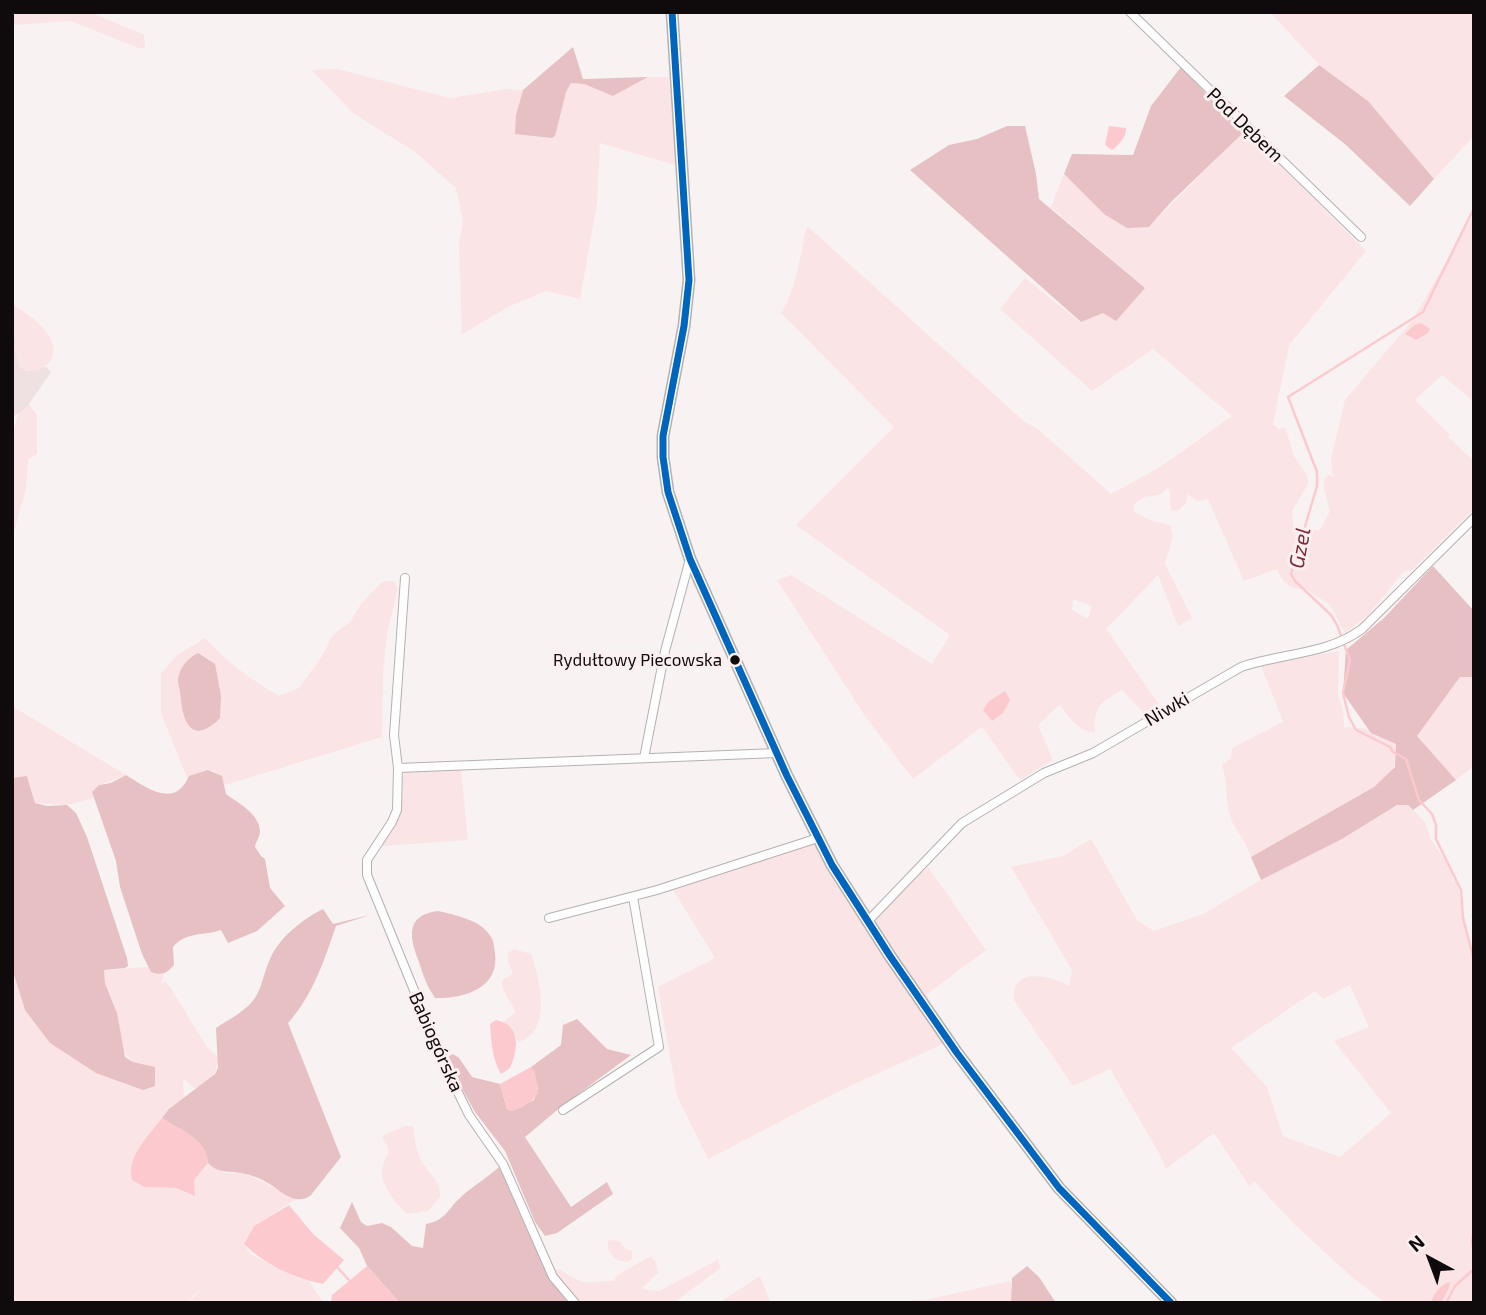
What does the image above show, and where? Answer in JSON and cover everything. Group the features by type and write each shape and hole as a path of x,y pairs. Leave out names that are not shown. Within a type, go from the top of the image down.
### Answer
{"street":[{"path":"672,12 689,280 684,326 663,436 663,457 668,492 690,559 777,754 818,838 868,921 957,1053 1043,1167 1092,1223 1171,1303"},
{"name":"Pod Dębem","path":"1130,12 1361,237"},
{"name":"Niwki","path":"868,921 962,823 1001,797 1044,773 1093,753 1241,667 1348,640 1474,518"},
{"path":"644,758 665,651 690,559"},
{"name":"Babiogórska","path":"405,578 394,735 398,768 397,810 367,860 367,875 445,1066 469,1115 503,1164 553,1277 575,1303"},
{"path":"398,768 777,754"},
{"path":"549,918 633,897 818,838"},
{"path":"563,1110 659,1047 633,897"}],"shaded area":[{"path":"12,12 90,12 144,35 145,48 71,21 12,25"},
{"path":"1270,12 1474,12 1474,140 1471,139 1434,179 1368,101 1319,65"},
{"path":"573,47 583,79 648,77 613,96 584,84 571,83 566,92 555,136 552,138 515,134 516,115 523,90"},
{"path":"1319,65 1368,101 1434,179 1410,206 1346,145 1284,96"},
{"path":"1181,67 1243,133 1171,202 1149,227 1127,228 1104,214 1064,174 1072,154 1133,155 1151,106"},
{"path":"337,69 450,98 507,89 523,90 516,115 566,92 571,83 584,84 613,96 648,77 669,77 675,165 600,143 597,203 580,299 546,291 510,306 462,334 459,246 463,221 456,188 415,152 353,113 312,70"},
{"path":"1007,126 1025,126 1039,199 1145,288 1116,321 1103,313 1081,322 910,170 949,145 977,139"},
{"path":"1109,126 1126,128 1122,140 1112,150 1105,145"},
{"path":"1245,130 1366,251 1289,345 1273,424 1279,429 1285,427 1294,456 1307,475 1308,484 1292,511 1293,525 1320,530 1330,511 1324,478 1329,475 1333,477 1331,460 1345,400 1412,321 1474,213 1474,402 1442,375 1415,400 1474,461 1474,509 1412,570 1404,571 1368,615 1345,633 1330,605 1306,589 1296,589 1288,585 1277,569 1244,581 1208,499 1197,501 1188,494 1186,503 1178,511 1171,510 1168,488 1159,495 1144,497 1134,504 1134,512 1170,525 1172,540 1165,564 1192,618 1178,626 1158,575 1106,629 1159,704 1145,714 1122,690 1100,706 1095,716 1095,732 1089,732 1070,718 1060,704 1038,725 1053,760 1020,780 982,727 913,779 865,716 777,580 791,575 932,664 950,635 796,525 894,427 781,313 794,282 807,226 1025,422 1038,429 1111,494 1160,467 1232,416 1153,349 1092,391 1000,309 1025,278 1080,322 1103,313 1145,288 1051,207 1064,174 1104,214 1153,223","holes":["1073,599 1092,606 1088,619 1072,610"]},
{"path":"12,303 41,325 52,342 53,356 50,362 39,369 32,371 19,367 14,348 16,339 12,328"},
{"path":"1421,323 1430,329 1428,333 1416,340 1405,334 1414,325"},
{"path":"12,328 26,371 46,367 51,372 25,410 12,417"},
{"path":"29,405 37,418 37,454 28,460 26,489 12,539 12,439 18,414"},
{"path":"1433,566 1474,611 1474,677 1460,677 1417,736 1456,780 1413,810 1408,805 1397,805 1342,839 1261,880 1251,857 1374,787 1395,767 1396,744 1371,733 1343,693 1346,650 1384,618"},
{"path":"385,581 394,581 398,588 387,634 383,673 382,737 225,785 214,770 187,778 161,713 161,674 176,656 205,638 240,670 279,696 299,688 333,635 350,622 361,604"},
{"path":"1339,651 1338,697 1343,708 1344,727 1363,728 1396,744 1392,770 1374,787 1251,857 1230,816 1222,765 1231,758 1232,748 1283,722 1261,665"},
{"path":"198,653 215,664 221,696 220,718 210,727 195,730 186,720 178,681 185,664"},
{"path":"1460,677 1474,677 1474,766 1456,780 1417,736"},
{"path":"1005,691 1010,700 1003,713 992,721 983,710 988,702"},
{"path":"12,706 126,775 99,785 92,792 94,798 67,805 35,803 29,780 12,778"},
{"path":"208,770 222,776 226,794 256,819 260,831 255,847 265,859 270,888 285,906 257,931 228,943 221,930 184,938 173,947 174,965 158,974 151,972 142,954 120,887 116,861 92,792 99,785 111,783 126,775 154,791 170,794 183,786 189,776"},
{"path":"461,770 468,840 382,846 401,814 404,772"},
{"path":"27,776 35,803 47,806 67,805 76,813 87,837 127,958 128,966 125,968 104,970 105,983 117,1013 125,1057 133,1062 155,1067 155,1086 143,1090 96,1073 50,1043 25,1010 12,968 12,778"},
{"path":"1397,805 1408,805 1425,822 1431,840 1453,871 1452,887 1455,875 1474,961 1474,1303 1385,1303 1295,1225 1254,1181 1250,1187 1214,1133 1166,1169 1110,1069 1073,1086 1014,1000 1015,988 1025,978 1040,976 1069,986 1072,970 1011,867 1063,856 1091,839 1137,920 1154,931 1203,914 1261,880 1342,839","holes":["1350,985 1369,1027 1334,1041 1391,1113 1340,1157 1285,1137 1267,1087 1231,1048 1315,991 1323,999"]},
{"path":"818,838 873,915 928,867 986,950 927,994 943,1044 841,1090 708,1159 677,1096 658,987 715,958 672,888"},
{"path":"323,909 333,924 370,915 336,926 311,989 288,1023 341,1157 311,1195 297,1199 256,1177 212,1167 197,1141 162,1118 169,1109 215,1074 218,1068 216,1028 252,1002 275,949 287,935 300,923"},
{"path":"438,911 475,922 487,931 493,940 495,965 492,975 478,989 457,996 435,998 427,985 413,945 412,929 419,917"},
{"path":"514,949 531,954 538,977 541,1004 536,1028 518,1042 504,1022 515,1012 502,985 502,980 513,974 508,953"},
{"path":"12,963 25,1010 133,1062 123,1050 114,1003 105,983 104,970 148,967 164,974 161,984 165,981 170,987 207,1047 218,1057 218,1063 212,1076 196,1089 183,1078 184,1097 158,1125 132,1180 144,1187 176,1188 195,1196 194,1180 208,1163 224,1173 242,1173 253,1177 296,1199 254,1226 244,1244 250,1254 300,1279 308,1280 324,1303 188,1303 205,1284 186,1303 12,1303"},
{"path":"577,1019 607,1049 631,1055 525,1137 571,1207 607,1182 613,1194 557,1233 545,1236 535,1222 505,1151 475,1112 445,1058 453,1054 472,1077 500,1084 507,1109 512,1111 534,1100 538,1088 531,1067 561,1045 563,1025"},
{"path":"496,1020 510,1027 516,1039 510,1068 501,1074 491,1037 490,1024"},
{"path":"531,1067 535,1072 538,1093 523,1106 512,1111 507,1109 500,1084"},
{"path":"162,1118 198,1141 206,1154 208,1163 194,1180 195,1196 176,1188 144,1187 132,1180 135,1155"},
{"path":"405,1126 413,1126 416,1147 422,1162 438,1187 440,1197 428,1211 408,1214 392,1197 383,1179 382,1168 389,1151 382,1136"},
{"path":"499,1167 538,1254 568,1303 400,1303 367,1266 359,1248 340,1228 352,1202 361,1222 367,1226 382,1223 391,1227 412,1246 423,1248 426,1224 443,1217 462,1196"},
{"path":"289,1205 313,1234 344,1260 323,1284 280,1270 244,1244 254,1226"},
{"path":"608,1241 620,1241 626,1249 632,1251 632,1259 628,1262 616,1260 608,1250"},
{"path":"651,1256 656,1262 658,1273 641,1289 659,1291 718,1260 721,1268 673,1303 568,1303 547,1271 559,1269 585,1282 614,1281 617,1275"},
{"path":"367,1266 400,1303 331,1303 332,1295"},
{"path":"1027,1266 1039,1277 1056,1303 1011,1303 1012,1278"},
{"path":"760,1276 771,1303 719,1303"},
{"path":"1010,1281 1013,1297 1011,1303 858,1303 925,1300"},
{"path":"1450,1282 1441,1303 1431,1303 1438,1290"}],"waterway":[{"name":"Gzel","path":"1474,208 1423,312 1288,397 1317,472 1317,486 1291,574 1331,615 1337,625 1350,660 1343,693 1349,717 1356,730 1390,747 1393,752 1406,759 1419,800 1432,814 1436,825 1436,839 1461,890 1463,918 1474,960"},
{"name":"Gzel","path":"1474,1041 1474,1050"},
{"name":"Gzel","path":"1474,1227 1474,1252"},
{"path":"337,1267 349,1280"},
{"name":"Gzel","path":"1446,1303 1455,1286 1474,1269"}],"transit line":[{"path":"672,12 689,280 684,326 663,436 663,457 668,492 690,559 787,776 832,865 890,956 957,1053 1059,1188 1171,1303"}],"place":[{"name":"Rydułtowy Piecowska","path":"735,660"}]}
